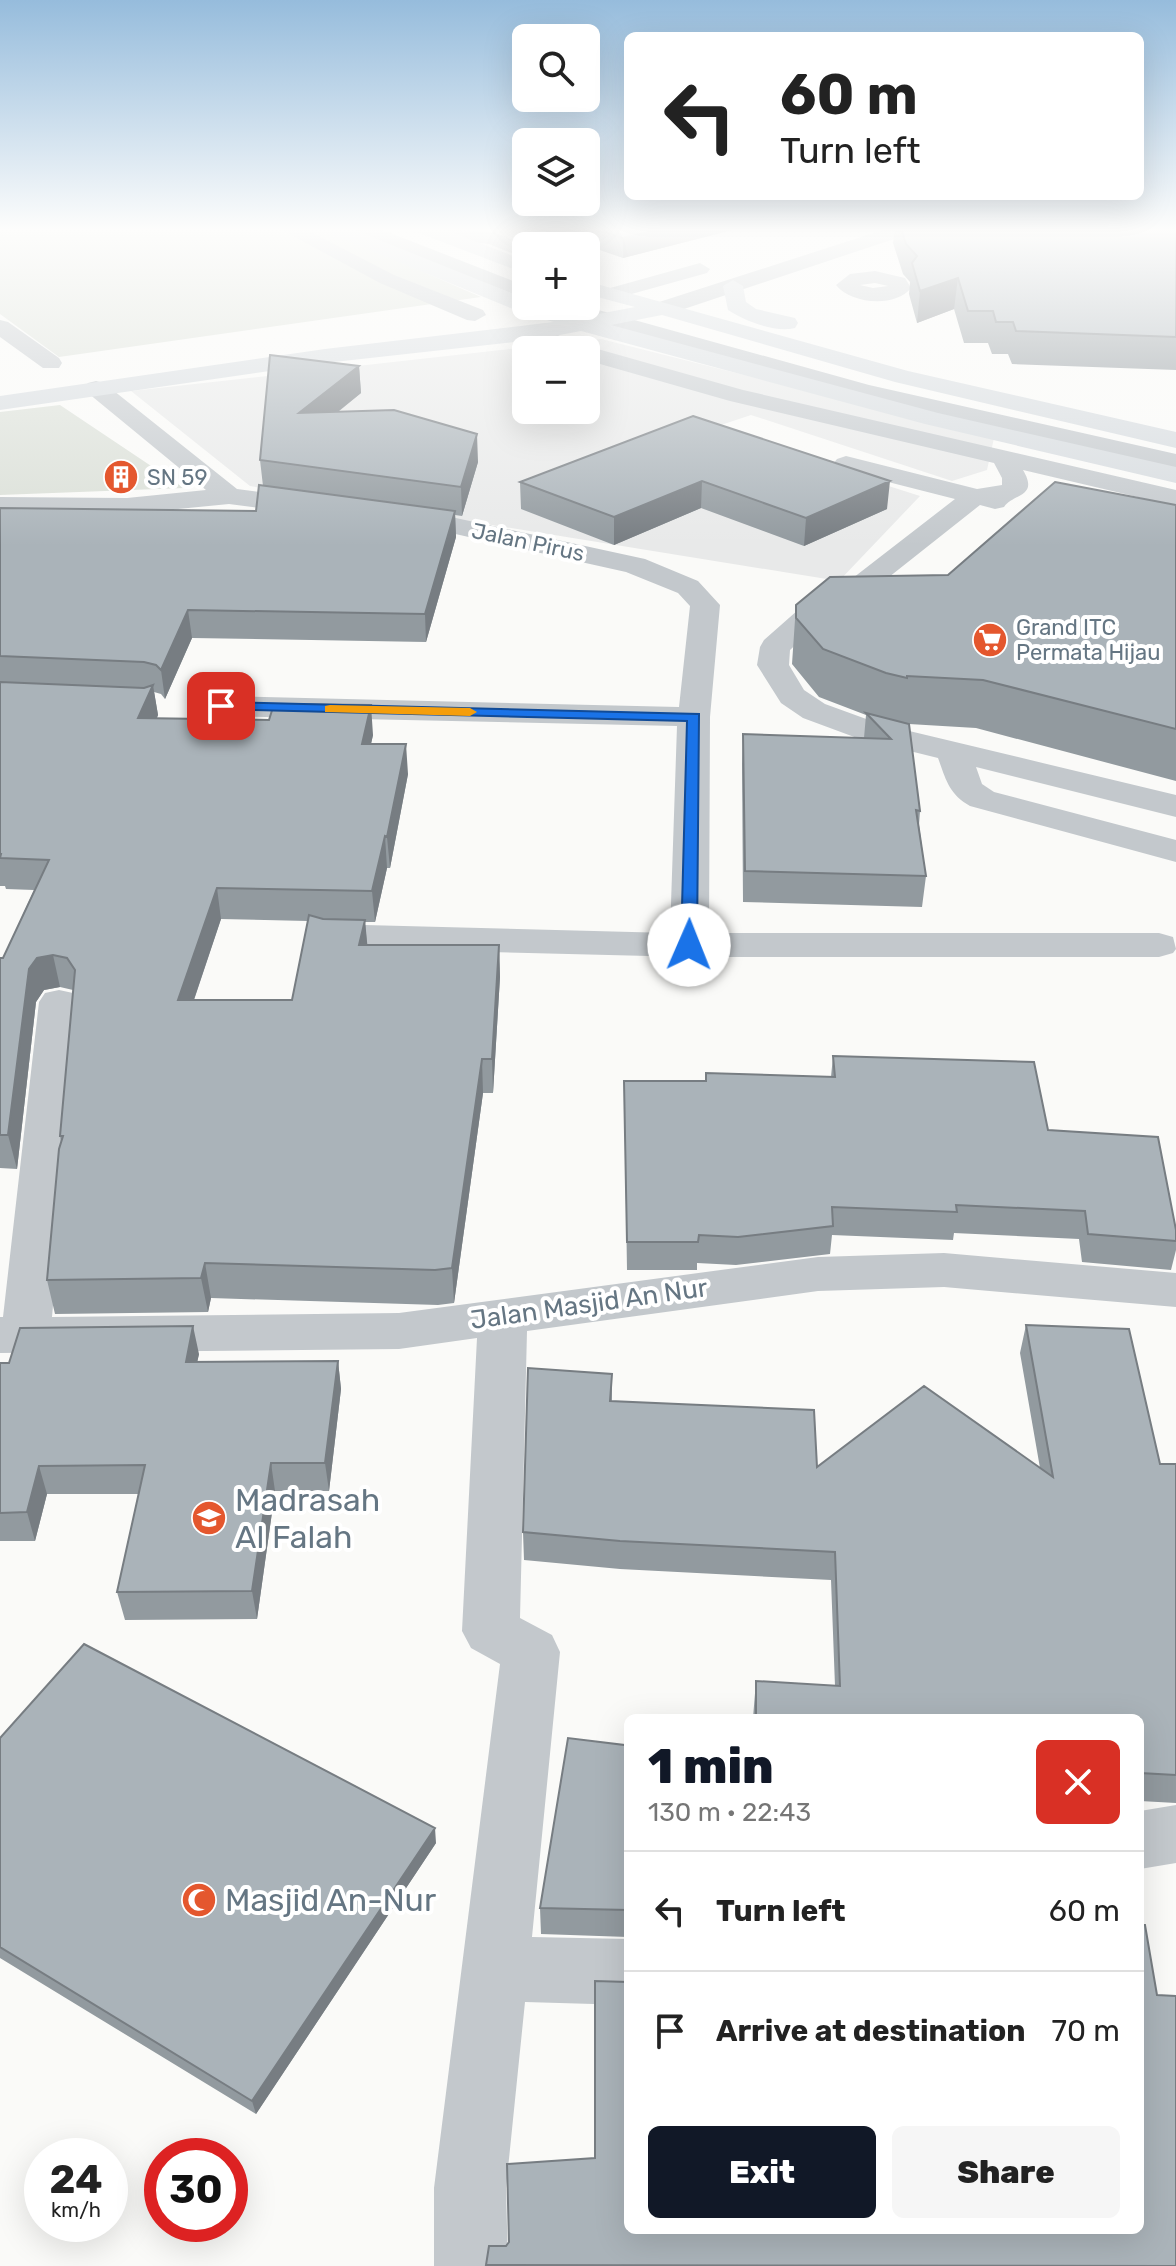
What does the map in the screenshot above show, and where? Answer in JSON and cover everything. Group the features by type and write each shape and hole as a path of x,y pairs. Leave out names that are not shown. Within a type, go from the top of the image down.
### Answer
{"main road":[{"path":"0,403 325,356 422,335"},
{"path":"751,335 853,364 1176,440"},
{"path":"833,335 846,344 853,364"},
{"path":"25,368 59,363"},
{"path":"1030,433 1065,416"},
{"path":"1030,433 1176,475"}],"street":[{"path":"13,335 59,363"},
{"path":"677,335 1030,433 1176,462"},
{"path":"600,357 738,396 1004,459 1068,486 1176,498"},
{"path":"96,388 229,496"},
{"path":"1030,433 1176,451"},
{"path":"1004,459 1030,433"},
{"path":"1004,459 1015,478 1015,488 1008,493 974,497 850,594 809,616 775,647 773,665 792,696 814,711 855,726 1176,806"},
{"path":"846,464 1027,508"},
{"name":"Jalan Pirus","path":"0,505 127,506 229,496 442,523 635,565 688,587 705,605 694,717 689,945"},
{"path":"850,594 892,597"},
{"path":"221,706 694,717"},
{"path":"953,752 967,790 982,799 1176,851"},
{"path":"326,936 689,945 1159,945"},
{"path":"13,1335 59,1002"},
{"name":"Jalan Masjid An Nur","path":"13,1335 399,1331 818,1274 865,1272 944,1270 1176,1290"},
{"path":"471,2266 470,2188 531,1652 491,1631 503,1315"},
{"path":"1144,1839 1176,1834"},
{"path":"497,1969 624,1972"}],"shaded area":[{"path":"28,335 216,335 59,357"},
{"path":"601,339 994,438 987,470 952,481 751,415 709,429 920,496 839,581 250,486 131,391 512,349 512,424 600,424"},
{"path":"60,405 184,488 0,495 0,412"}],"building":[{"path":"1116,335 1176,335 1176,337"},
{"path":"270,355 359,366 299,413 394,410 477,434 461,487 260,460"},
{"path":"693,416 890,481 806,518 702,481 614,517 520,482"},
{"name":"Grand ITC Permata Hijau","path":"1055,482 1176,505 1176,729 983,680 907,678 886,673 823,649 796,618 796,605 830,577 948,575"},
{"path":"259,485 455,511 425,614 188,610 161,670 144,662 0,656 0,508 256,511"},
{"path":"0,682 144,688 153,685 138,718 269,720 274,704 371,705 362,744 406,744 387,837 372,891 217,888 178,1000 292,1000 309,915 323,919 365,920 359,945 499,945 492,1059 482,1059 452,1268 205,1263 201,1278 47,1280 59,1149 63,1136 60,1136 75,970 67,958 53,955 37,958 29,969 8,1135 0,1135 0,958 3,958 49,860 0,858"},
{"path":"866,713 909,724 920,811 916,810 926,876 745,871 743,734 891,739"},
{"path":"833,1056 1034,1062 1048,1130 1158,1137 1176,1241 1088,1234 1085,1211 956,1205 957,1212 832,1207 833,1226 738,1237 699,1235 698,1242 627,1242 624,1081 706,1081 706,1073 835,1077"},
{"path":"1026,1325 1129,1329 1160,1464 1176,1464 1176,1775 1144,1773 1144,1714 756,1714 756,1681 840,1686 835,1552 620,1541 523,1532 528,1368 612,1374 610,1401 814,1410 817,1467 924,1386 1053,1477"},
{"name":"Madrasah Al Falah","path":"193,1326 186,1362 338,1361 325,1463 271,1463 252,1591 117,1592 145,1465 39,1466 27,1512 0,1513 0,1363 9,1363 20,1328"},
{"name":"Masjid An-Nur","path":"84,1644 435,1828 252,2101 0,1947 0,1738"},
{"path":"568,1738 624,1745 624,1910 540,1908"},
{"path":"1145,1925 1157,1995 1176,1996 1176,2266 486,2265 489,2246 506,2246 509,2242 507,2164 595,2158 595,1981 624,1982 624,2234 1144,2234"}],"slow traffic":[{"path":"330,709 470,712"}],"place":[{"name":"SN 59","path":"121,477"},
{"name":"Grand ITC Permata Hijau","path":"990,640"},
{"name":"Madrasah Al Falah","path":"209,1518"},
{"name":"Masjid An-Nur","path":"199,1900"}],"route":[{"path":"221,706 694,717 689,945"}]}
